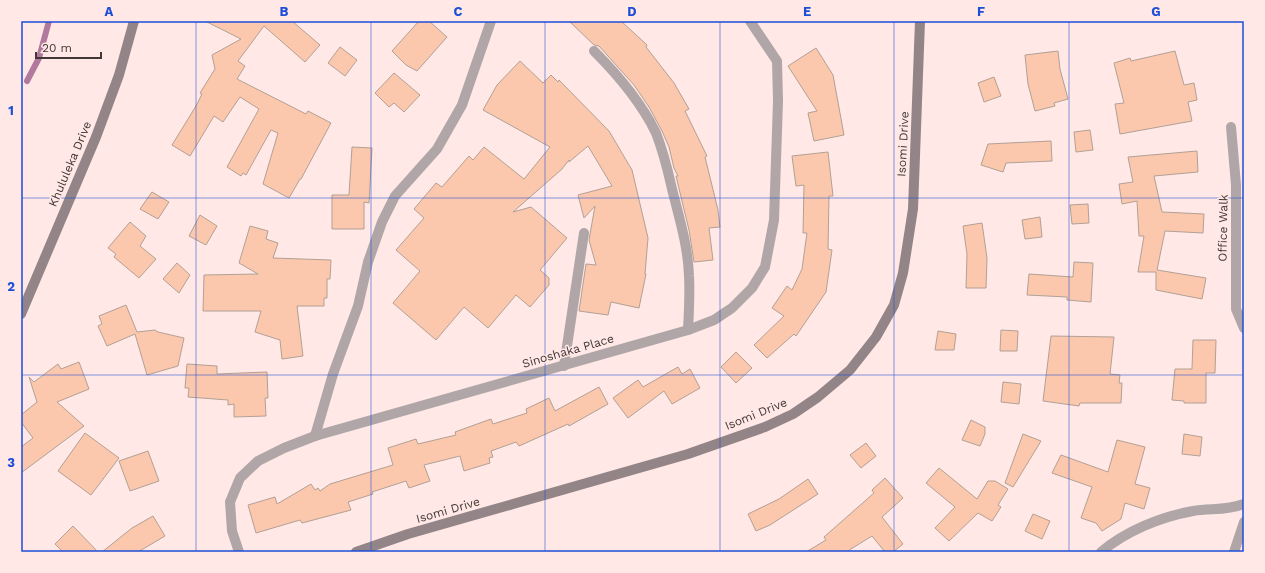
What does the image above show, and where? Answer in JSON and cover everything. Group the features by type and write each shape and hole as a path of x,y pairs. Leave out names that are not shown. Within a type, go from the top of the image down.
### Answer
{"street":[{"name":"Khululeka Drive","path":"21,314 96,137 119,75 134,21"},
{"path":"316,436 333,374 358,306 368,262 382,222 395,196 437,149 462,105 491,21"},
{"name":"Sinoshaka Place","path":"240,552 232,531 230,502 240,478 258,461 284,448 316,436 688,330 714,320 732,308 752,288 765,267 774,220 778,101 777,60 750,21"},
{"name":"Isomi Drive","path":"356,552 408,534 688,454 765,427 793,414 818,397 850,370 876,337 894,305 903,273 913,209 920,21"},
{"path":"594,51 626,86 642,109 656,134 668,172 685,245 689,281 688,330"},
{"name":"Office Walk","path":"1231,128 1236,185 1236,309 1244,328"},
{"path":"564,366 584,233"},
{"path":"1101,552 1111,543 1139,528 1164,518 1194,511 1233,508 1244,504"},
{"path":"1234,552 1244,522"}],"building":[{"path":"205,21 292,21 320,45 305,62 264,26 238,61 245,66 237,79 306,114 308,111 331,123 289,198 263,184 278,133 271,130 246,175 243,173 241,176 227,167 259,109 240,97 223,122 214,116 190,156 172,145 196,106 202,94 200,93 215,69 212,55 241,39"},
{"path":"419,21 429,21 447,37 417,71 406,65 392,51"},
{"path":"569,21 621,21 647,45 646,47 674,83 689,109 685,111 707,156 705,157 718,210 720,227 709,228 713,260 694,262 689,230 676,176 678,176 674,168 669,147 649,107 634,85 599,46 594,45"},
{"path":"340,47 357,60 345,76 328,63"},
{"path":"816,48 833,75 844,135 814,141 808,113 817,111 788,66"},
{"path":"1058,51 1060,69 1068,99 1054,103 1055,106 1035,111 1028,84 1025,55"},
{"path":"1175,51 1184,85 1194,83 1197,100 1188,102 1192,121 1120,134 1115,104 1124,103 1114,63 1130,58 1131,61"},
{"path":"520,61 543,83 551,75 558,82 559,80 609,131 632,170 648,238 646,274 639,308 611,302 608,315 579,311 586,264 596,265 589,240 595,206 584,218 578,195 612,186 588,146 569,162 569,160 562,169 513,212 531,207 567,238 540,270 549,278 549,285 530,307 516,295 488,328 464,307 436,340 393,303 420,271 396,250 424,218 414,209 436,183 442,187 469,156 473,160 484,147 524,179 550,147 483,110 497,85"},
{"path":"394,73 420,95 404,112 394,103 389,107 375,93"},
{"path":"994,77 1001,96 984,102 978,83"},
{"path":"1090,130 1093,150 1076,152 1074,132"},
{"path":"1051,141 1052,161 1006,163 1003,172 981,165 988,144"},
{"path":"352,147 372,148 369,203 364,202 364,229 332,229 332,195 349,195"},
{"path":"1197,151 1198,172 1154,176 1162,212 1204,214 1203,233 1165,231 1157,270 1206,278 1202,299 1156,290 1156,272 1138,272 1144,236 1139,236 1137,201 1122,204 1119,184 1133,182 1128,157"},
{"path":"828,152 833,196 829,196 828,249 832,250 826,292 796,336 794,334 767,358 754,345 784,316 772,308 787,286 792,290 802,269 807,233 803,233 804,185 796,186 792,156"},
{"path":"152,192 169,202 158,219 140,209"},
{"path":"1088,204 1089,223 1072,224 1070,205"},
{"path":"200,215 217,226 206,245 189,236"},
{"path":"1040,217 1042,237 1025,239 1022,220"},
{"path":"130,222 146,236 140,246 156,259 139,278 114,257 116,254 108,248"},
{"path":"982,223 987,258 986,288 966,288 967,254 963,226"},
{"path":"250,226 268,231 266,239 278,243 273,258 331,260 330,279 327,279 327,298 324,298 324,306 297,306 303,356 282,359 280,340 255,332 261,311 203,311 204,275 258,274 239,263"},
{"path":"1074,262 1093,263 1091,302 1067,300 1067,297 1027,295 1029,274 1073,277"},
{"path":"177,263 190,275 179,293 163,279"},
{"path":"126,305 137,332 155,330 184,338 178,366 147,375 135,334 107,346 98,326 102,324 99,316"},
{"path":"1001,330 1018,331 1017,351 1000,351"},
{"path":"938,331 956,334 954,350 935,350"},
{"path":"1051,336 1114,337 1110,374 1120,375 1119,383 1122,383 1121,403 1080,403 1079,406 1043,401"},
{"path":"1193,340 1216,340 1215,373 1206,373 1206,403 1184,403 1184,401 1172,400 1175,369 1192,369"},
{"path":"736,352 752,368 736,383 721,367"},
{"path":"79,362 89,389 57,402 84,426 21,473 21,447 33,438 21,422 21,415 37,402 29,377 34,382 58,364 61,369"},
{"path":"187,364 217,366 217,374 267,372 268,398 265,398 266,416 234,417 234,404 228,405 228,400 188,397 189,388 185,388"},
{"path":"678,367 682,374 690,369 700,388 672,404 664,391 628,418 613,398 638,380 643,387"},
{"path":"1003,382 1021,384 1019,404 1001,402"},
{"path":"599,387 608,404 569,426 568,424 519,446 516,442 491,451 493,457 489,458 490,463 464,471 460,456 424,465 430,481 409,488 406,481 372,492 373,494 348,502 351,510 302,523 300,520 256,533 248,505 275,497 277,504 311,484 315,490 318,488 320,491 330,484 393,465 388,448 416,439 418,444 456,435 455,432 491,419 493,424 527,413 526,409 549,398 555,411"},
{"path":"971,420 985,427 985,434 980,446 962,440"},
{"path":"85,433 119,458 91,495 58,471"},
{"path":"1023,434 1041,441 1013,487 1005,483"},
{"path":"1184,434 1202,437 1200,456 1182,454"},
{"path":"1117,440 1145,447 1135,484 1150,488 1144,509 1125,503 1121,519 1102,531 1096,523 1081,518 1092,487 1052,473 1061,455 1108,472"},
{"path":"866,443 876,456 861,468 850,455"},
{"path":"148,451 159,481 130,491 119,461"},
{"path":"939,468 977,499 988,481 995,481 1008,489 998,505 1001,507 992,521 978,513 949,541 935,528 955,507 926,483"},
{"path":"885,478 903,498 882,517 903,544 893,552 885,552 872,536 846,552 806,552 826,540 824,537 874,493 872,490"},
{"path":"808,479 818,494 770,525 756,531 748,514 779,499"},
{"path":"1033,514 1050,521 1042,539 1025,531"},
{"path":"153,516 165,536 138,552 102,552 132,528"},
{"path":"73,526 98,552 63,552 55,544"}],"waterway":[{"path":"27,81 39,58 49,21"}]}
